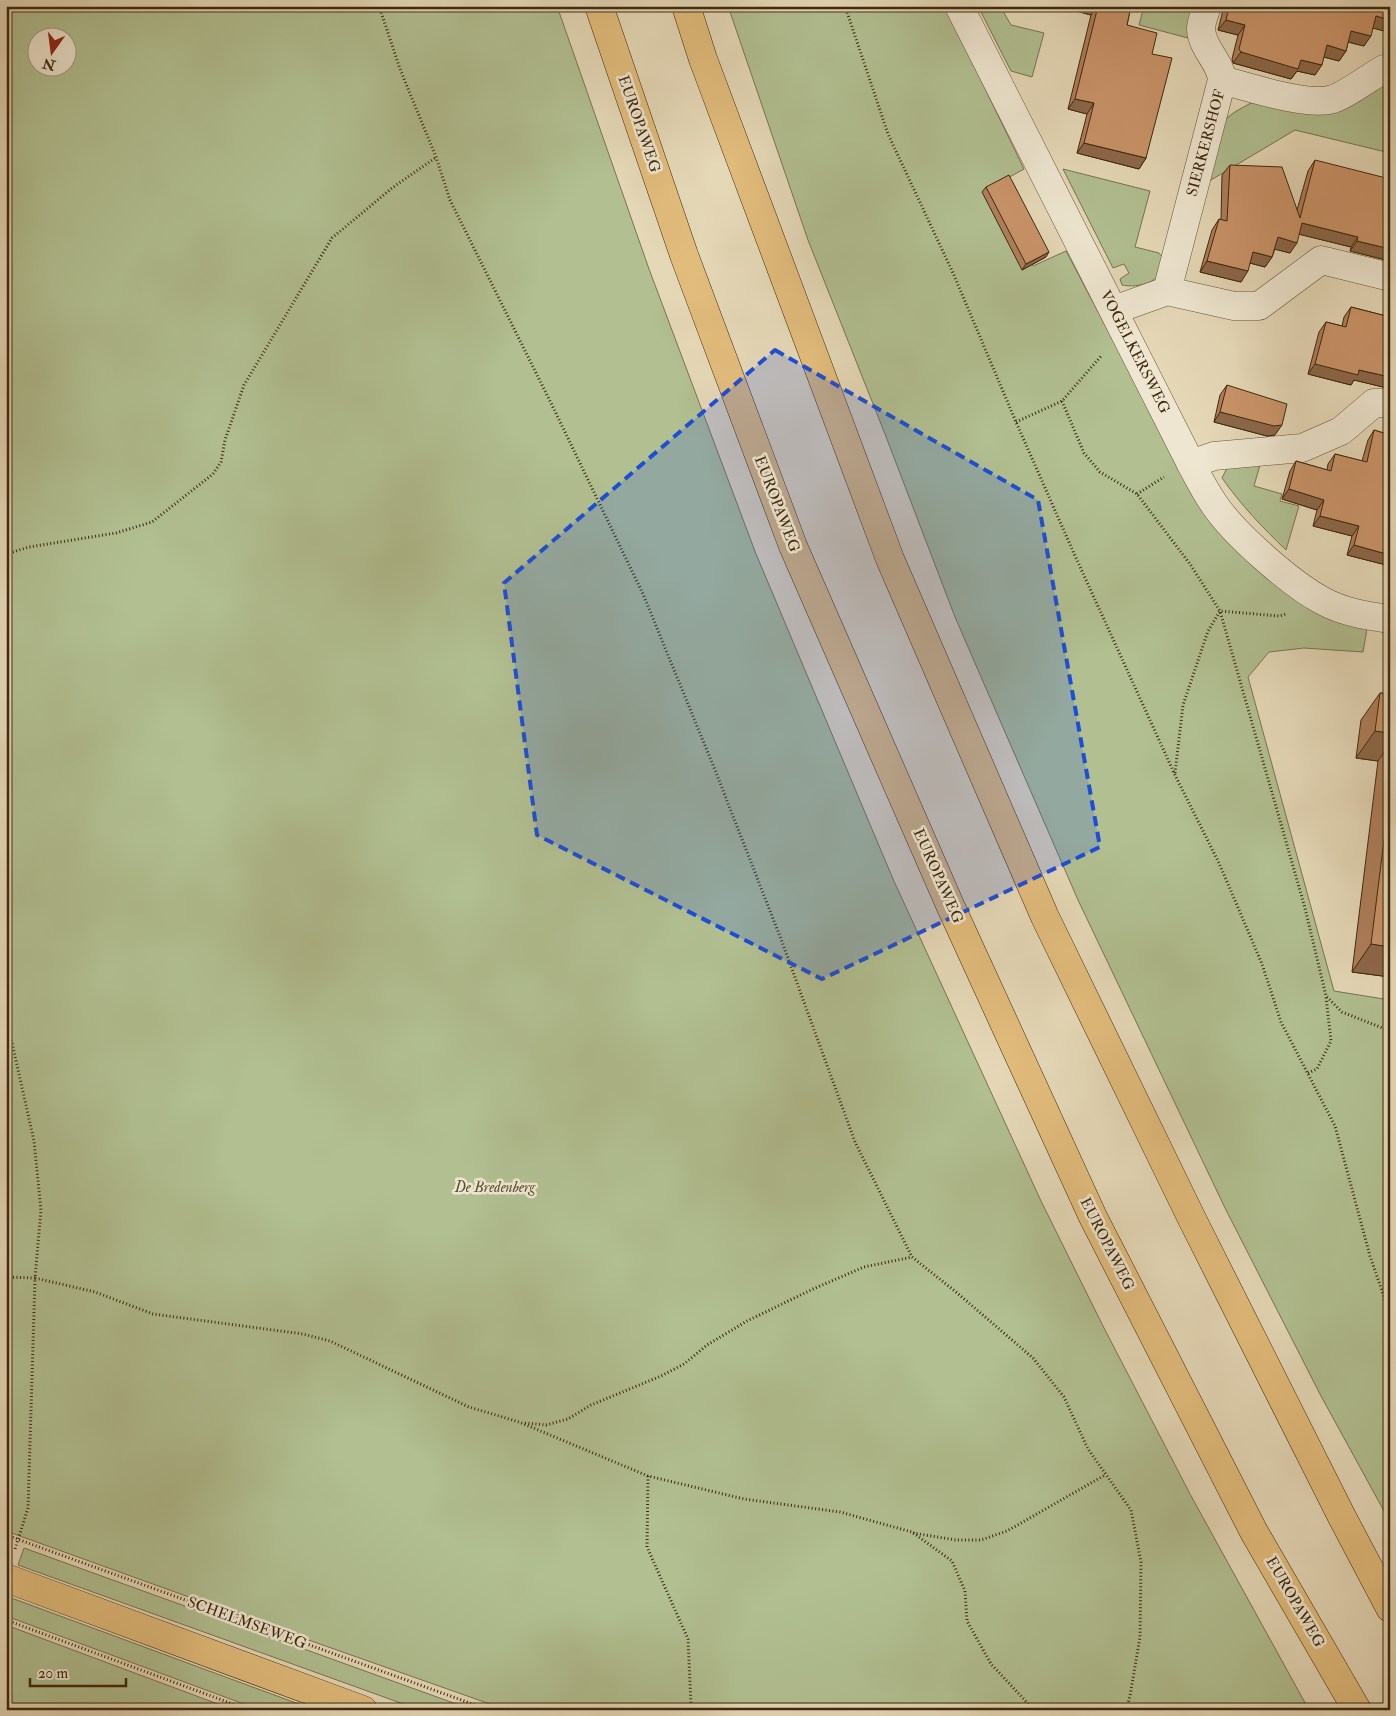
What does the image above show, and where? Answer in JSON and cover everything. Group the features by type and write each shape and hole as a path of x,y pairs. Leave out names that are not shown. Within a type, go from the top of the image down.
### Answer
{"main road":[{"name":"EUROPAWEG","path":"599,6 684,255 793,546 950,904 1093,1217 1254,1532 1357,1710"},
{"path":"686,6 703,58 890,559 1045,917 1192,1219 1390,1608"},
{"path":"9,1567 363,1710"}],"street":[{"name":"VOGELKERSWEG","path":"958,6 1191,464 1214,505 1237,532 1279,569 1324,602 1365,616 1390,619"},
{"path":"1207,6 1201,29 1204,44 1222,74 1222,80"},
{"name":"SIERKERSHOF","path":"1167,291 1222,80 1306,101 1321,101 1334,99 1384,69 1390,68"},
{"path":"1118,318 1167,291 1234,306 1259,306 1321,260 1390,277"},
{"path":"1191,464 1214,456 1302,448 1341,431 1374,403 1390,403"}],"path":[{"path":"379,6 400,69 436,157 450,200 643,594 716,770 855,1142 912,1257 1033,1358 1064,1397 1088,1450 1131,1510 1141,1562 1140,1637 1126,1710"},
{"path":"845,6 888,134 953,273 1016,422 1174,775 1219,863 1262,964 1281,1022 1335,1126 1370,1256 1389,1311"},
{"path":"6,554 29,547 116,533 152,522 214,474 221,462 225,440 244,385 332,238 392,188 436,157"},
{"path":"1016,422 1062,401 1100,358 1118,318"},
{"path":"1062,401 1084,452 1100,472 1137,494 1190,564 1220,612 1304,908 1326,996 1331,1041 1317,1069 1308,1073"},
{"path":"1220,612 1279,616 1316,607 1324,602"},
{"path":"1174,775 1183,705 1208,631 1220,612"},
{"path":"1326,996 1342,1012 1390,1031"},
{"path":"6,1016 34,1141 41,1210 35,1278 28,1508 9,1567"},
{"path":"519,1422 546,1425 568,1420 591,1405 661,1376 684,1364 707,1344 731,1330 813,1289 864,1267 912,1257"},
{"path":"6,1277 35,1278 95,1292 153,1314 303,1334 330,1341 469,1407 519,1422 648,1476 744,1499 840,1512 912,1532 956,1540 981,1540 1007,1531 1106,1475"},
{"path":"648,1476 648,1547 688,1639 691,1705 689,1710"},
{"path":"912,1532 952,1561 965,1591 967,1621 991,1664 1034,1710"},
{"name":"SCHELMSEWEG","path":"6,1536 488,1710"},
{"path":"6,1620 249,1710"}],"highlighted area":[{"path":"775,350 1038,500 1100,847 822,979 537,835 504,583"}],"green space":[{"name":"De Bredenberg","path":"6,6 557,6 649,269 756,554 893,879 1041,1201 1102,1324 1190,1494 1309,1710 507,1710 6,1531"},
{"path":"728,6 945,6 1024,169 990,188 1033,266 1066,251 1182,471 1367,629 1363,652 1304,648 1269,652 1248,677 1334,991 1390,1000 1390,1522 1321,1396 1225,1208 1078,900 955,617 808,240"},
{"path":"978,6 1000,6 1011,25 1044,33 1032,77 1011,71"},
{"path":"1144,6 1196,6 1188,38 1139,25"},
{"path":"1390,78 1390,153 1295,130 1206,183 1220,131 1228,117 1240,109 1251,103"},
{"path":"1063,169 1150,191 1135,247 1159,253 1164,259 1162,271 1155,279 1139,285 1122,285 1120,279 1129,273 1124,264 1113,268"},
{"path":"1233,464 1260,465 1254,486 1282,494 1280,501 1299,506 1286,550 1252,516 1222,478 1226,470"},
{"path":"24,1548 473,1710 420,1710 18,1565"},
{"path":"6,1596 315,1710 260,1710 6,1616"},
{"path":"6,1625 234,1710 6,1710"}],"building":[{"path":"1098,6 1131,6 1127,25 1157,33 1152,54 1172,58 1146,158 1084,143 1094,103 1075,99"},
{"path":"1229,6 1390,6 1390,20 1376,16 1371,36 1351,31 1346,51 1327,45 1322,65 1301,60 1298,69 1241,52 1239,49 1245,25 1226,20"},
{"path":"1315,160 1390,179 1390,249 1357,241 1358,237 1302,223 1297,243 1278,237 1272,257 1253,252 1248,271 1207,261 1219,219 1227,221 1230,165 1282,167 1300,218"},
{"path":"1009,175 1049,252 1026,264 986,187"},
{"path":"1351,307 1390,317 1390,377 1359,370 1358,375 1315,364 1326,322 1346,327"},
{"path":"1227,385 1287,404 1282,425 1274,426 1220,412"},
{"path":"1374,430 1390,435 1390,555 1354,545 1359,526 1320,516 1324,500 1289,489 1296,461 1331,471 1335,454 1367,462"},
{"path":"1380,693 1390,694 1390,733 1375,731"},
{"path":"1390,792 1390,947 1371,944"}]}
